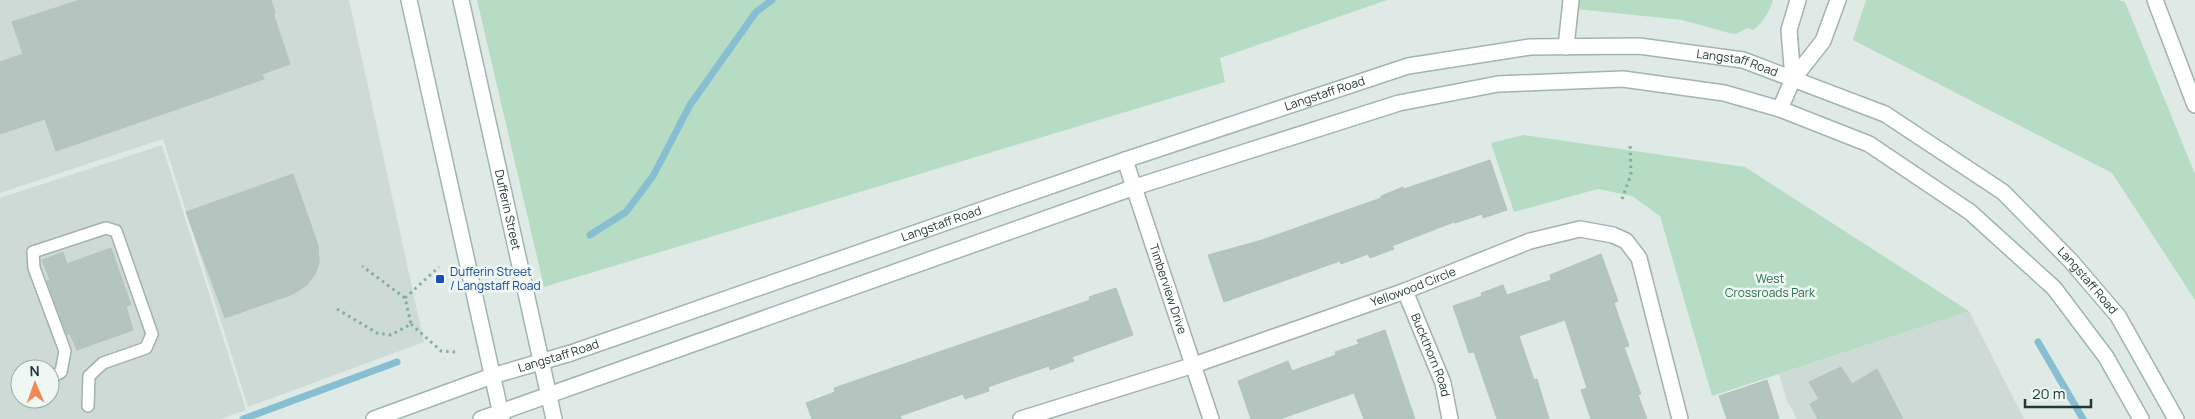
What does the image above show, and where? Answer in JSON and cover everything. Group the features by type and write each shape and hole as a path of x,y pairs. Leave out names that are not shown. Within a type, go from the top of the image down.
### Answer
{"main road":[{"path":"409,0 501,415"},
{"name":"Dufferin Street","path":"461,0 554,419"},
{"path":"1566,47 1572,0"},
{"path":"1793,79 1789,30 1798,0"},
{"path":"1780,109 1793,79 1823,41 1838,0"},
{"path":"2155,0 2195,105"},
{"name":"Langstaff Road","path":"374,419 492,376 542,362 1125,160 1408,66 1530,47 1639,46 1735,59 1885,114 2003,192 2070,260 2118,316 2176,419"},
{"path":"481,419 501,415 549,395 1136,187 1399,103 1498,84 1623,79 1724,93 1780,109 1869,144 1970,212 2054,288 2106,357 2141,419"},
{"name":"Timberview Drive","path":"1125,160 1136,187 1211,419"},
{"name":"Yellowood Circle","path":"1021,419 1194,365 1405,291 1530,241 1580,229 1612,235 1626,241 1640,258 1680,419"},
{"name":"Buckthorn Road","path":"1405,291 1443,383 1450,419"}],"lane":[{"path":"60,373 65,351 34,268 33,252 106,228 116,231 152,334 146,348 103,363 89,376 88,406"}],"path":[{"path":"1622,199 1631,174 1630,142"},
{"path":"362,266 405,298 411,324 441,351 457,352"},
{"path":"405,298 439,267"},
{"path":"338,309 377,333 391,335 411,324"}],"shaded area":[{"path":"0,0 349,0 424,342 248,407 163,139 0,193"},
{"path":"162,145 246,410 220,419 0,419 0,198"},
{"path":"1969,311 2024,419 1797,419 1787,401 1779,374"}],"green space":[{"path":"477,0 1387,0 1220,58 1225,82 544,287"},
{"path":"1577,0 1773,0 1766,16 1757,27 1753,30 1747,28 1736,34 1682,20 1576,9"},
{"path":"1866,0 2118,0 2125,2 2195,174 2195,300 2112,173 1853,40"},
{"name":"West Crossroads Park","path":"1524,135 1745,167 1969,311 1712,396 1660,216 1632,196 1598,189 1514,212 1491,143"}],"building":[{"path":"80,0 271,0 275,12 274,16 290,64 262,74 264,79 56,151 45,119 0,134 0,62 23,54 12,22"},
{"path":"1490,160 1507,210 1483,218 1482,214 1454,222 1392,246 1394,249 1370,258 1368,254 1341,264 1340,261 1224,302 1208,255 1262,240 1381,198 1381,196 1403,187 1404,189"},
{"path":"293,174 318,245 319,263 315,274 307,285 293,294 225,318 186,212"},
{"path":"111,248 131,305 126,306 133,330 77,350 70,334 67,335 47,281 50,280 42,260 63,252 67,264"},
{"path":"1601,254 1618,301 1614,303 1629,346 1624,347 1641,394 1638,395 1647,419 1591,419 1581,390 1587,388 1565,320 1519,336 1534,380 1537,379 1549,419 1497,419 1474,352 1469,353 1453,306 1482,296 1481,293 1503,285 1507,295 1551,280 1550,275"},
{"path":"1116,288 1133,335 1072,357 1074,361 1050,370 1049,366 1005,381 988,387 989,391 965,399 963,394 900,416 902,419 812,419 806,403 835,392 834,388 1090,300 1089,297"},
{"path":"1385,330 1415,419 1364,419 1354,393 1280,419 1251,419 1238,381 1288,361 1292,371 1336,355 1335,352 1359,344 1357,340"},
{"path":"1841,367 1852,384 1877,369 1903,419 1818,419 1810,404 1819,399 1809,382"},
{"path":"1767,380 1779,419 1727,419 1719,396"}],"waterway":[{"path":"590,235 626,212 653,176 690,105 756,12 772,0"},
{"path":"2038,342 2083,419"},
{"path":"243,419 397,362"}],"place":[{"name":"Dufferin Street / Langstaff Road","path":"440,279"}]}
